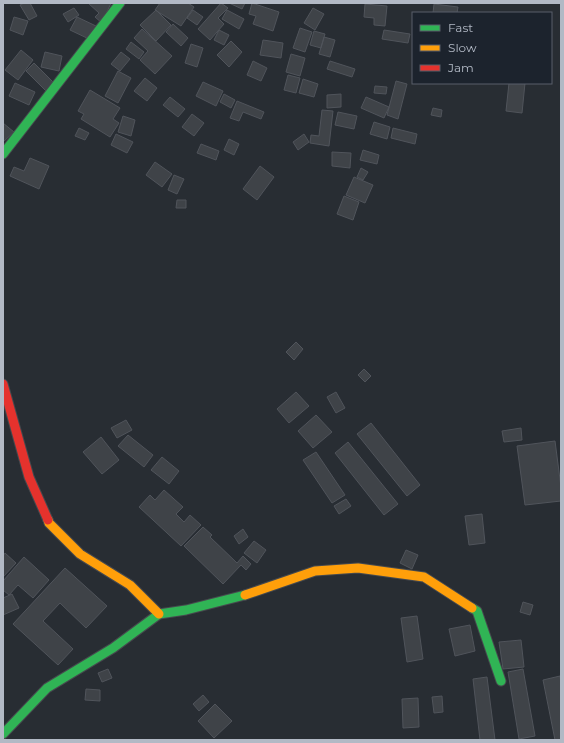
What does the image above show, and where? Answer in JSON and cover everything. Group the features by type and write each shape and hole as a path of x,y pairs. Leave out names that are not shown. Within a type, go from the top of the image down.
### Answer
{"street":[{"path":"3,154 120,3"},
{"path":"3,384 29,477 49,523 80,554 130,585 159,614"},
{"path":"3,734 47,688 113,648 159,614 186,610 247,594 315,571 358,568 424,577 476,611 501,681"}],"building":[{"path":"30,3 37,16 29,20 20,5"},
{"path":"88,3 111,3 102,23 95,17 99,13"},
{"path":"160,3 188,3 194,7 181,26 155,10"},
{"path":"221,3 228,8 218,18 224,24 210,40 198,29"},
{"path":"229,3 245,3 242,9"},
{"path":"252,3 279,12 273,31 253,24 256,16 249,14"},
{"path":"365,4 387,6 385,26 374,25 374,18 364,17"},
{"path":"434,4 458,7 457,12 433,12"},
{"path":"74,8 79,15 68,22 63,14"},
{"path":"313,8 324,14 315,30 304,23"},
{"path":"156,10 171,25 156,41 140,25"},
{"path":"193,10 203,17 197,25 187,18"},
{"path":"227,10 244,19 239,29 222,19"},
{"path":"14,17 28,21 23,35 10,30"},
{"path":"77,17 96,26 89,39 70,30"},
{"path":"173,24 188,38 181,46 166,32"},
{"path":"300,28 312,32 305,52 293,48"},
{"path":"142,29 172,56 155,74 140,60 148,51 134,38"},
{"path":"219,30 229,35 224,45 214,40"},
{"path":"384,30 410,34 408,43 382,39"},
{"path":"314,31 325,34 321,48 310,45"},
{"path":"324,37 335,40 330,57 319,54"},
{"path":"263,40 283,43 281,58 260,55"},
{"path":"231,41 242,52 229,67 217,55"},
{"path":"131,42 144,52 139,59 126,49"},
{"path":"191,44 203,48 197,67 185,63"},
{"path":"21,50 33,60 18,80 5,70"},
{"path":"45,52 62,56 59,71 41,67"},
{"path":"121,52 130,59 120,71 111,64"},
{"path":"291,54 305,58 300,76 286,72"},
{"path":"253,61 267,68 261,81 247,75"},
{"path":"330,61 355,69 352,77 327,69"},
{"path":"34,63 54,83 46,91 26,71"},
{"path":"118,71 131,78 118,103 105,96"},
{"path":"288,75 300,78 296,93 284,90"},
{"path":"145,78 157,88 147,101 134,91"},
{"path":"303,79 318,84 314,97 299,93"},
{"path":"396,81 407,84 398,119 387,115"},
{"path":"203,82 223,91 216,106 196,96"},
{"path":"15,83 35,92 29,105 9,96"},
{"path":"509,84 525,84 522,113 506,111"},
{"path":"375,86 387,87 386,94 374,93"},
{"path":"90,90 120,108 113,119 119,123 110,137 81,119 84,114 78,111"},
{"path":"224,94 235,100 231,108 220,102"},
{"path":"341,94 341,107 327,108 327,95"},
{"path":"170,97 185,109 178,117 163,105"},
{"path":"366,97 389,107 384,118 361,108"},
{"path":"237,101 264,112 261,119 243,112 239,121 230,118"},
{"path":"433,108 442,110 441,117 431,115"},
{"path":"322,110 333,111 329,146 310,143 311,135 319,136"},
{"path":"338,112 357,116 354,129 335,125"},
{"path":"192,114 204,123 194,136 182,127"},
{"path":"123,116 135,120 131,136 118,132"},
{"path":"374,122 390,127 387,139 370,134"},
{"path":"3,123 14,132 3,142"},
{"path":"79,128 89,133 85,140 75,136"},
{"path":"393,128 417,134 415,144 391,138"},
{"path":"116,134 133,142 127,153 111,145"},
{"path":"304,134 309,142 298,150 293,142"},
{"path":"229,139 239,144 234,155 224,150"},
{"path":"201,144 219,151 216,160 197,153"},
{"path":"363,150 379,155 377,164 360,160"},
{"path":"332,152 351,153 350,168 332,166"},
{"path":"30,158 49,166 39,189 10,176 14,167 24,171"},
{"path":"155,162 172,174 162,187 146,175"},
{"path":"260,166 274,177 257,200 243,189"},
{"path":"361,168 368,172 363,180 357,177"},
{"path":"174,175 184,179 177,194 168,190"},
{"path":"354,177 373,185 365,203 346,195"},
{"path":"344,196 359,202 353,220 337,214"},
{"path":"177,200 186,200 186,208 176,208"},
{"path":"296,342 303,349 294,360 286,352"},
{"path":"364,369 371,376 365,382 358,375"},
{"path":"296,392 309,406 289,423 277,409"},
{"path":"336,392 345,408 336,413 327,397"},
{"path":"316,415 332,432 313,448 298,431"},
{"path":"126,420 132,430 117,438 111,428"},
{"path":"371,423 420,485 407,496 357,434"},
{"path":"521,428 522,440 504,442 502,431"},
{"path":"128,435 153,455 144,467 118,446"},
{"path":"101,437 119,460 102,474 83,452"},
{"path":"555,441 561,487 561,501 525,505 517,446"},
{"path":"348,442 398,504 384,515 335,453"},
{"path":"316,452 345,495 332,503 303,460"},
{"path":"162,457 179,471 169,484 151,470"},
{"path":"164,490 183,507 176,514 184,522 190,515 201,525 181,546 139,507 150,495 155,500"},
{"path":"346,499 351,506 339,514 334,506"},
{"path":"482,514 485,543 469,545 465,516"},
{"path":"203,527 212,535 210,537 237,563 243,556 251,564 246,570 241,565 223,584 184,546"},
{"path":"243,529 248,537 239,544 234,536"},
{"path":"254,541 266,550 257,563 244,553"},
{"path":"406,550 418,555 412,569 400,563"},
{"path":"5,553 16,563 3,577 3,556"},
{"path":"24,557 49,580 33,598 18,585 9,595 3,590 3,581"},
{"path":"65,568 107,606 86,628 60,603 43,621 73,649 58,665 13,624"},
{"path":"12,594 19,608 3,615 3,598"},
{"path":"523,602 533,605 530,615 520,612"},
{"path":"417,616 423,659 407,662 401,618"},
{"path":"470,625 475,651 455,656 449,629"},
{"path":"521,640 524,667 503,669 499,642"},
{"path":"108,669 112,678 102,682 98,673"},
{"path":"523,669 535,736 519,739 508,672"},
{"path":"560,676 561,740 555,740 543,680"},
{"path":"487,677 495,740 480,740 473,679"},
{"path":"86,689 100,690 100,701 85,700"},
{"path":"203,695 209,702 199,711 193,704"},
{"path":"442,696 443,712 434,713 432,697"},
{"path":"418,698 419,727 403,728 402,699"},
{"path":"215,704 232,721 214,738 198,721"}],"traffic: fast":[{"path":"3,154 120,3"},
{"path":"3,734 47,688 113,648 159,614 186,610 245,595"},
{"path":"472,608 477,611 501,681"}],"traffic: slow":[{"path":"48,520 49,523 80,554 130,585 159,614"},
{"path":"245,595 315,571 358,568 424,577 472,608"}],"traffic: jam":[{"path":"3,384 29,477 48,520"}]}
